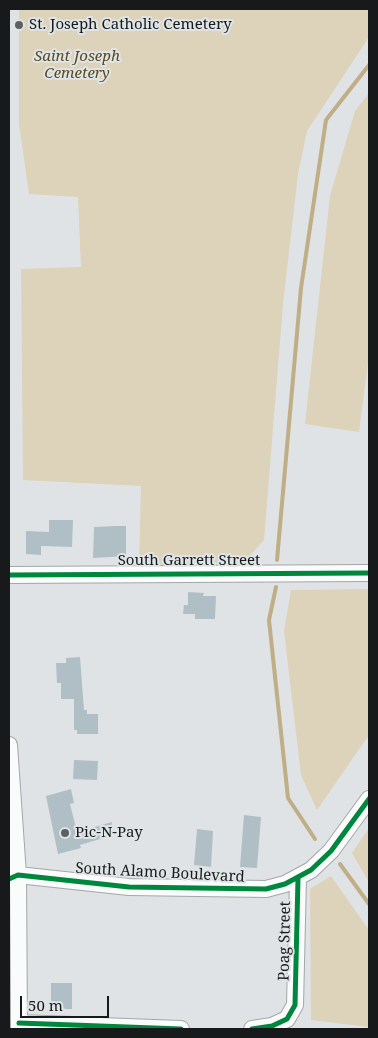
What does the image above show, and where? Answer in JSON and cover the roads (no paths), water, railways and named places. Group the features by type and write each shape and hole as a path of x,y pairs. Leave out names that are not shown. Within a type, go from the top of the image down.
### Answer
{"street":[{"name":"South Garrett Street","path":"9,574 369,573"},
{"path":"9,745 12,874 19,1026 181,1029"},
{"path":"298,878 311,870 331,851 369,799"},
{"name":"South Alamo Boulevard","path":"12,874 129,887 246,890 266,889 298,878"},
{"name":"Poag Street","path":"252,1029 279,1023 287,1019 296,1005 298,878"}],"waterway":[{"path":"277,560 301,288 326,120 369,65"},
{"path":"276,587 269,620 288,798 315,839"},
{"path":"340,864 369,904"}],"place":[{"name":"St. Joseph Catholic Cemetery","path":"19,25"},
{"name":"Pic-N-Pay","path":"65,833"}],"park label":[{"name":"Saint Joseph Cemetery","path":"77,66"}]}
